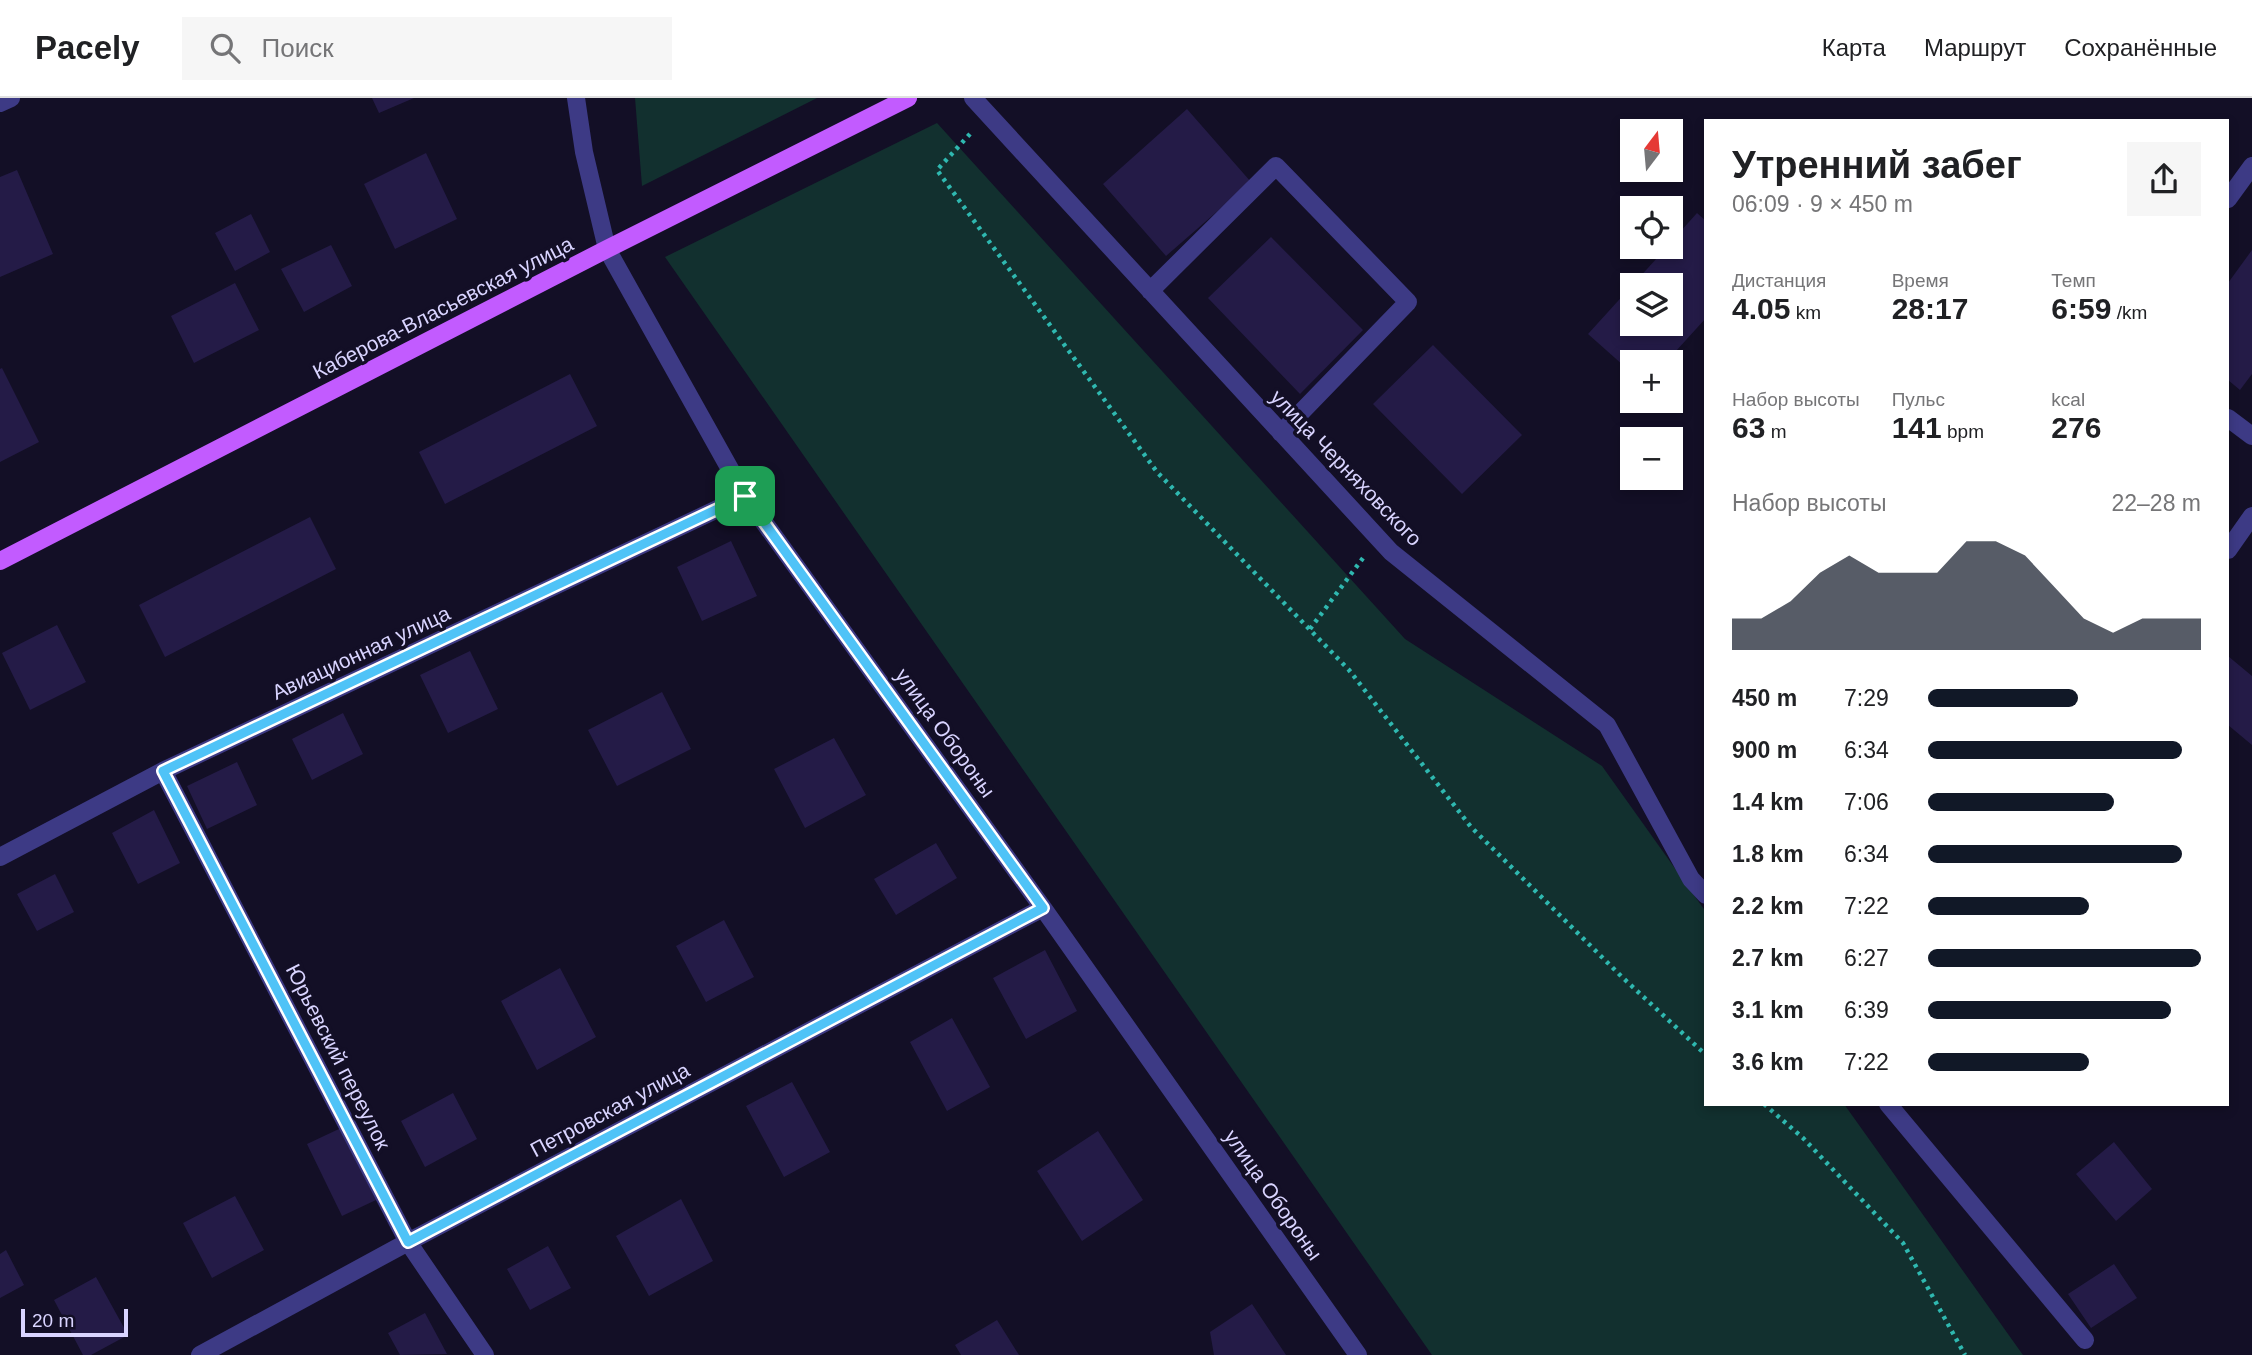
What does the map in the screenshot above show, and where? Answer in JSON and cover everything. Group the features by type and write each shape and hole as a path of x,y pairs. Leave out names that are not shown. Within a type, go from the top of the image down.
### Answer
{"main road":[{"name":"Каберова-Власьевская улица","path":"0,561 607,249 908,98"}],"street":[{"path":"0,103 11,98"},
{"name":"улица Обороны","path":"576,98 584,152 607,249 745,496 1043,908 1358,1355"},
{"name":"улица Черняховского","path":"973,98 1391,552 1607,724 1691,879 1704,893"},
{"path":"1150,291 1276,166 1408,302 1281,433"},
{"path":"2229,198 2252,166"},
{"path":"2229,419 2252,436"},
{"name":"Авиационная улица","path":"0,857 163,771 745,496"},
{"path":"2229,549 2252,516"},
{"name":"Юрьевский переулок","path":"163,771 408,1242 485,1355"},
{"name":"Петровская улица","path":"200,1355 408,1242 1043,908"},
{"path":"1890,1106 2085,1340"}],"path":[{"path":"988,114 937,170 1157,472 1349,670 1471,827 1704,1053"},
{"path":"1310,629 1378,538"},
{"path":"1766,1106 1803,1138 1903,1242 1965,1355"}],"green space":[{"path":"635,98 817,98 642,186"},
{"path":"937,123 1405,639 1602,766 1704,909 1704,1106 1845,1106 2023,1355 1432,1355 665,257"}],"building":[{"path":"372,98 414,98 379,113"},
{"path":"1187,109 1251,182 1166,256 1103,184"},
{"path":"426,153 457,219 395,249 364,184"},
{"path":"17,170 53,254 0,277 0,177"},
{"path":"1697,213 1704,219 1704,320 1677,350 1620,350 1620,362 1588,334 1620,299 1620,336 1683,336 1683,273 1643,273 1656,259 1683,259 1683,229"},
{"path":"251,214 270,252 235,271 215,233"},
{"path":"1271,237 1363,330 1300,394 1208,298"},
{"path":"331,245 352,286 304,312 281,269"},
{"path":"2252,250 2252,374 2240,390 2229,381 2229,282"},
{"path":"235,283 259,330 194,363 171,316"},
{"path":"1433,345 1522,435 1462,494 1373,404"},
{"path":"2,368 39,442 0,462 0,369"},
{"path":"570,374 597,426 445,504 419,452"},
{"path":"310,517 336,569 165,657 139,605"},
{"path":"731,541 757,596 702,621 677,567"},
{"path":"57,625 86,682 30,710 2,653"},
{"path":"470,651 498,709 448,733 420,675"},
{"path":"2229,657 2252,676 2252,745 2229,726"},
{"path":"662,692 691,749 617,786 588,730"},
{"path":"343,713 363,754 312,780 292,739"},
{"path":"834,738 866,795 805,828 774,769"},
{"path":"237,762 257,805 207,829 187,786"},
{"path":"154,810 180,863 138,884 112,833"},
{"path":"936,843 957,878 896,915 874,879"},
{"path":"55,874 74,912 37,931 17,894"},
{"path":"724,920 754,977 706,1002 676,946"},
{"path":"1045,950 1077,1011 1026,1039 993,978"},
{"path":"560,968 596,1037 537,1070 501,1001"},
{"path":"952,1018 990,1087 947,1111 910,1042"},
{"path":"792,1082 830,1152 784,1177 746,1106"},
{"path":"453,1093 477,1139 425,1167 401,1121"},
{"path":"341,1128 376,1200 342,1216 307,1144"},
{"path":"1098,1131 1143,1200 1082,1241 1037,1171"},
{"path":"2114,1142 2152,1189 2116,1221 2076,1174"},
{"path":"235,1196 264,1250 212,1278 183,1223"},
{"path":"681,1199 713,1261 649,1296 616,1236"},
{"path":"548,1246 571,1288 530,1310 507,1269"},
{"path":"6,1250 24,1285 0,1298 0,1254"},
{"path":"2114,1264 2137,1298 2091,1328 2068,1294"},
{"path":"96,1277 128,1335 91,1355 83,1355 54,1300"},
{"path":"1252,1304 1286,1355 1214,1355 1210,1332"},
{"path":"425,1313 447,1354 400,1355 388,1333"},
{"path":"997,1320 1019,1355 961,1355 955,1345"}],"route":[{"path":"745,496 1043,908 408,1242 163,771 745,496"}]}
